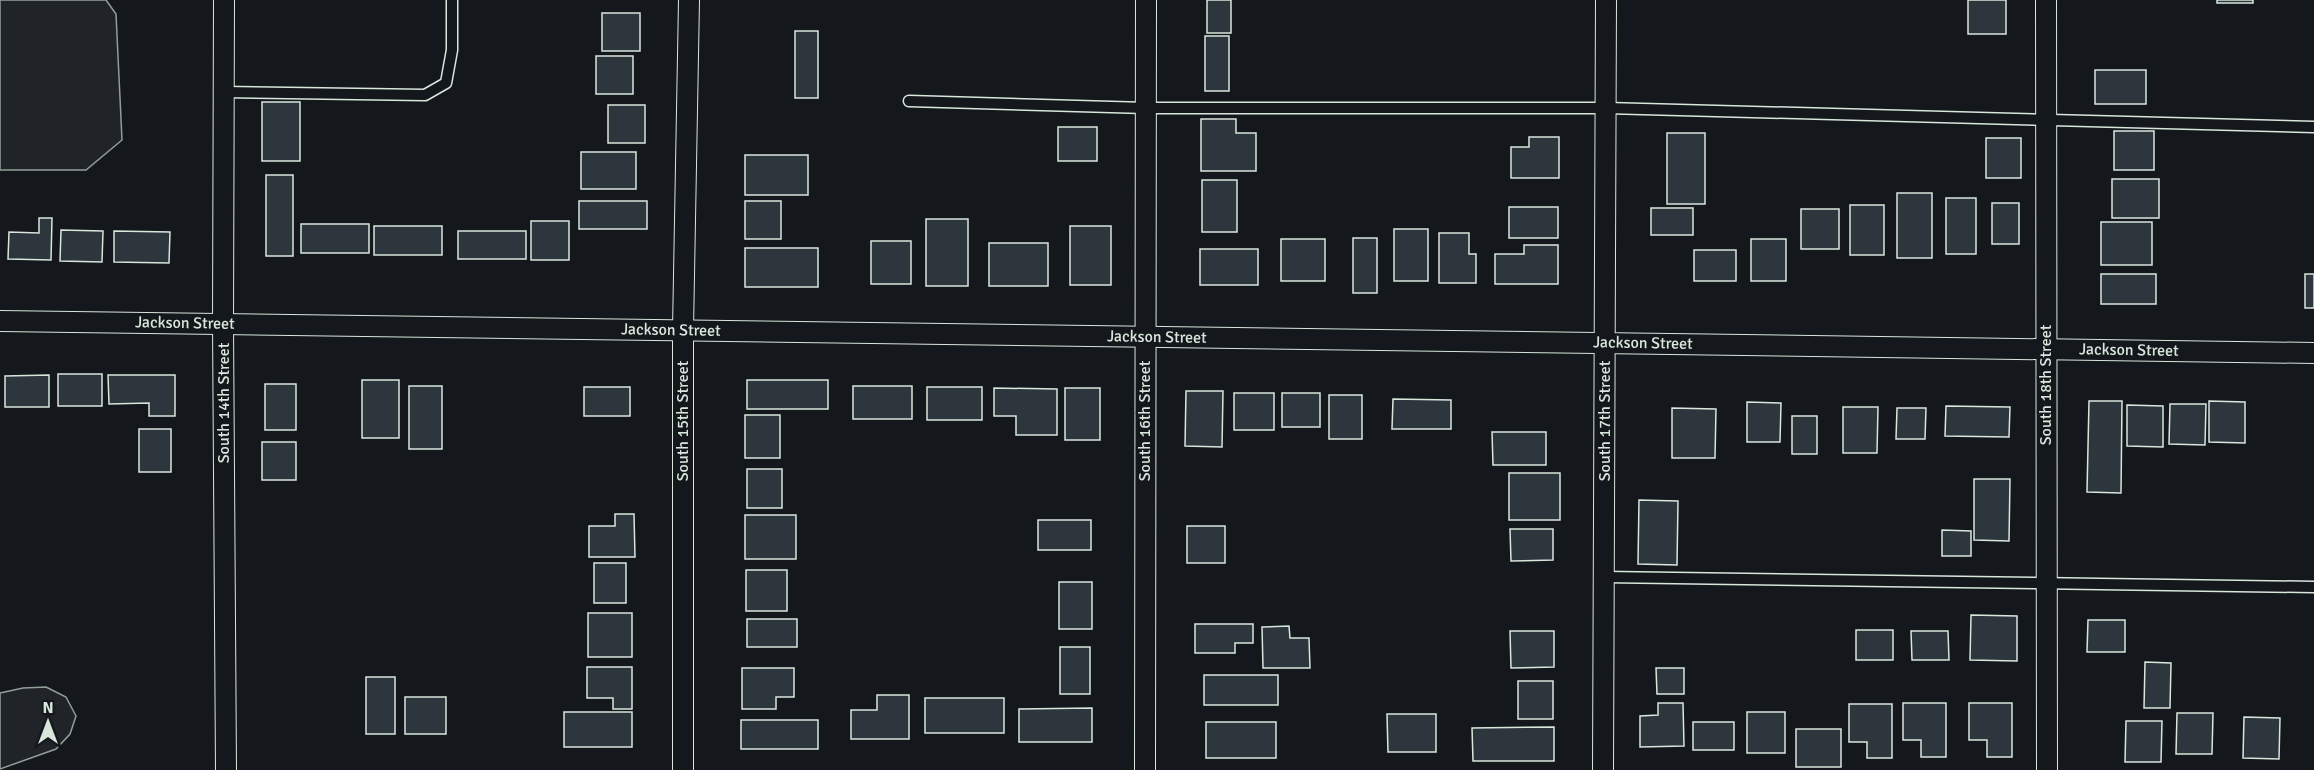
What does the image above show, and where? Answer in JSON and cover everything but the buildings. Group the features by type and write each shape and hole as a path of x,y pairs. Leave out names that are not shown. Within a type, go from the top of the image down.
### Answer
{"street":[{"name":"South 14th Street","path":"224,0 223,324 226,770"},
{"name":"South 15th Street","path":"683,770 683,330 688,0"},
{"name":"South 16th Street","path":"1145,770 1146,0"},
{"name":"South 17th Street","path":"1603,770 1606,0"},
{"name":"South 18th Street","path":"2046,0 2047,770"},
{"name":"Jackson Street","path":"0,321 2314,353"}],"lane":[{"path":"224,92 425,95 446,83 452,50 452,0"},
{"path":"909,101 1146,108 1606,108 2314,127"},
{"path":"1604,577 2314,587"}],"shaded area":[{"path":"0,0 106,0 116,14 122,140 86,170 0,170"},
{"path":"46,687 66,697 76,716 70,734 56,749 0,769 0,693 23,688"}]}
